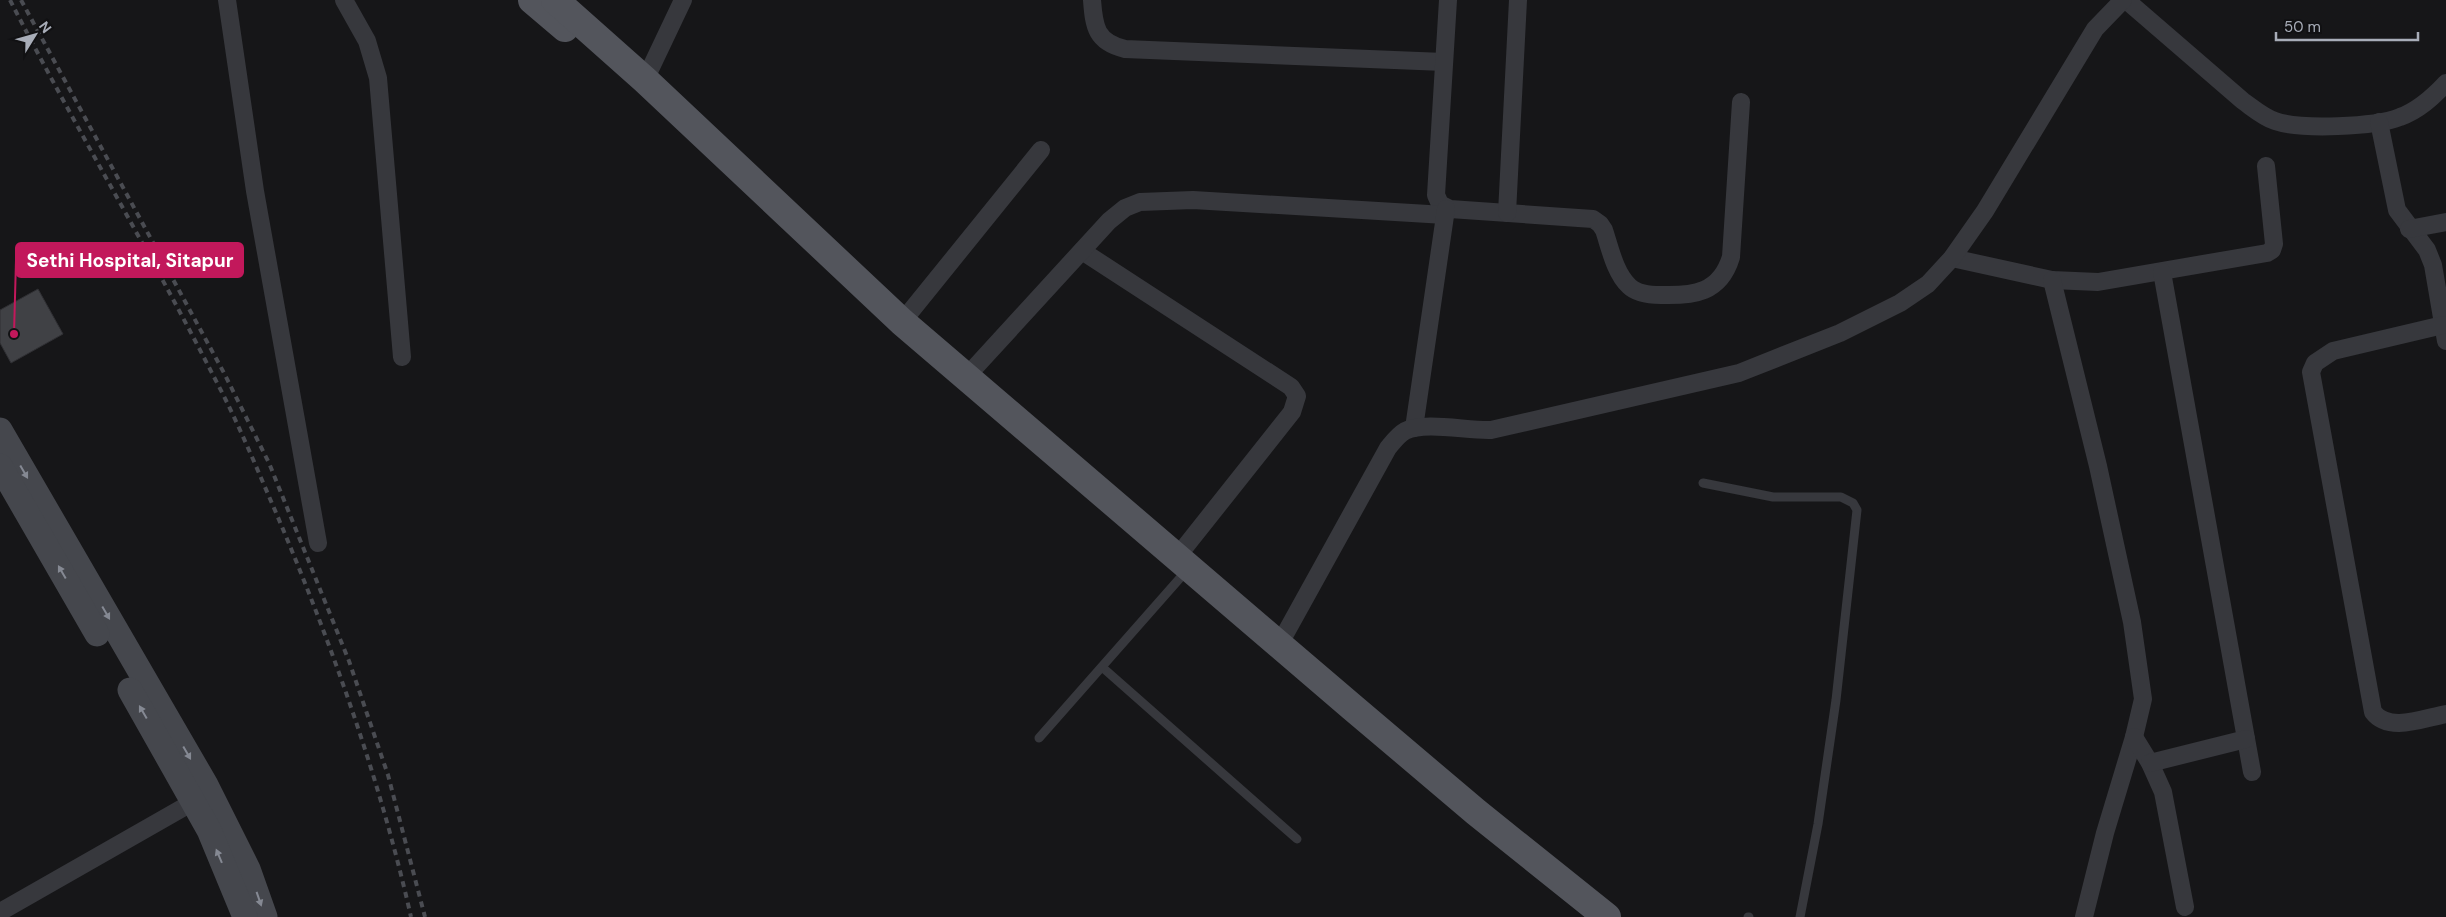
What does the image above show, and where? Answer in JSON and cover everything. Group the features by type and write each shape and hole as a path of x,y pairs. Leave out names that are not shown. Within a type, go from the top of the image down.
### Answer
{"main road":[{"path":"532,0 579,40 610,52"},
{"path":"555,0 587,28 610,52 645,80 902,322 1476,812 1607,917"}],"street":[{"path":"227,0 255,191 318,543"},
{"path":"344,0 367,42 378,78 402,357"},
{"path":"645,80 683,0"},
{"path":"1092,0 1093,20 1098,33 1108,44 1125,49 1444,62"},
{"path":"1414,428 1446,212 1436,195 1448,0"},
{"path":"1507,213 1518,0"},
{"path":"1279,645 1388,448 1403,432 1414,428 1491,430 1739,373 1840,333 1900,303 1928,284 1952,258 1985,211 2095,29 2125,0 2243,101 2273,121 2306,127 2379,122 2400,118 2419,108 2446,83"},
{"path":"967,376 1118,212 1140,202 1193,200 1446,212 1507,213 1593,219 1604,230 1623,280 1639,293 1683,296 1706,290 1722,276 1731,257 1741,102"},
{"path":"2379,122 2397,210 2430,257 2445,333 2334,351 2314,363 2311,372 2373,712 2385,722 2398,724 2446,714"},
{"path":"902,322 1042,150"},
{"path":"1952,258 2052,280 2098,282 2268,253 2272,250 2274,244 2266,166"},
{"path":"2409,229 2446,222"},
{"path":"1082,251 1291,387 1297,396 1292,412 1183,562"},
{"path":"2162,272 2252,772"},
{"path":"2052,280 2098,466 2132,622 2142,699 2134,737 2105,833 2084,917"},
{"path":"0,430 206,785 248,869 265,917"},
{"path":"0,466 209,830 245,917"},
{"path":"2134,737 2150,763 2164,799 2185,907"},
{"path":"2150,763 2246,739"},
{"path":"0,912 193,802"}],"lane":[{"path":"1703,483 1773,497 1841,497 1853,503 1857,510 1836,700 1818,824 1800,917"},
{"path":"1039,738 1102,667 1183,562"},
{"path":"1102,667 1297,839"}],"building":[{"path":"38,289 63,334 11,363 0,343 0,310"}],"railway":[{"path":"10,0 223,394 255,463 317,613 353,713 385,814 411,917"},
{"path":"21,0 224,373 269,463 349,661 388,775 425,917"}],"place":[{"name":"Sethi Hospital, Sitapur","path":"14,334"}]}
